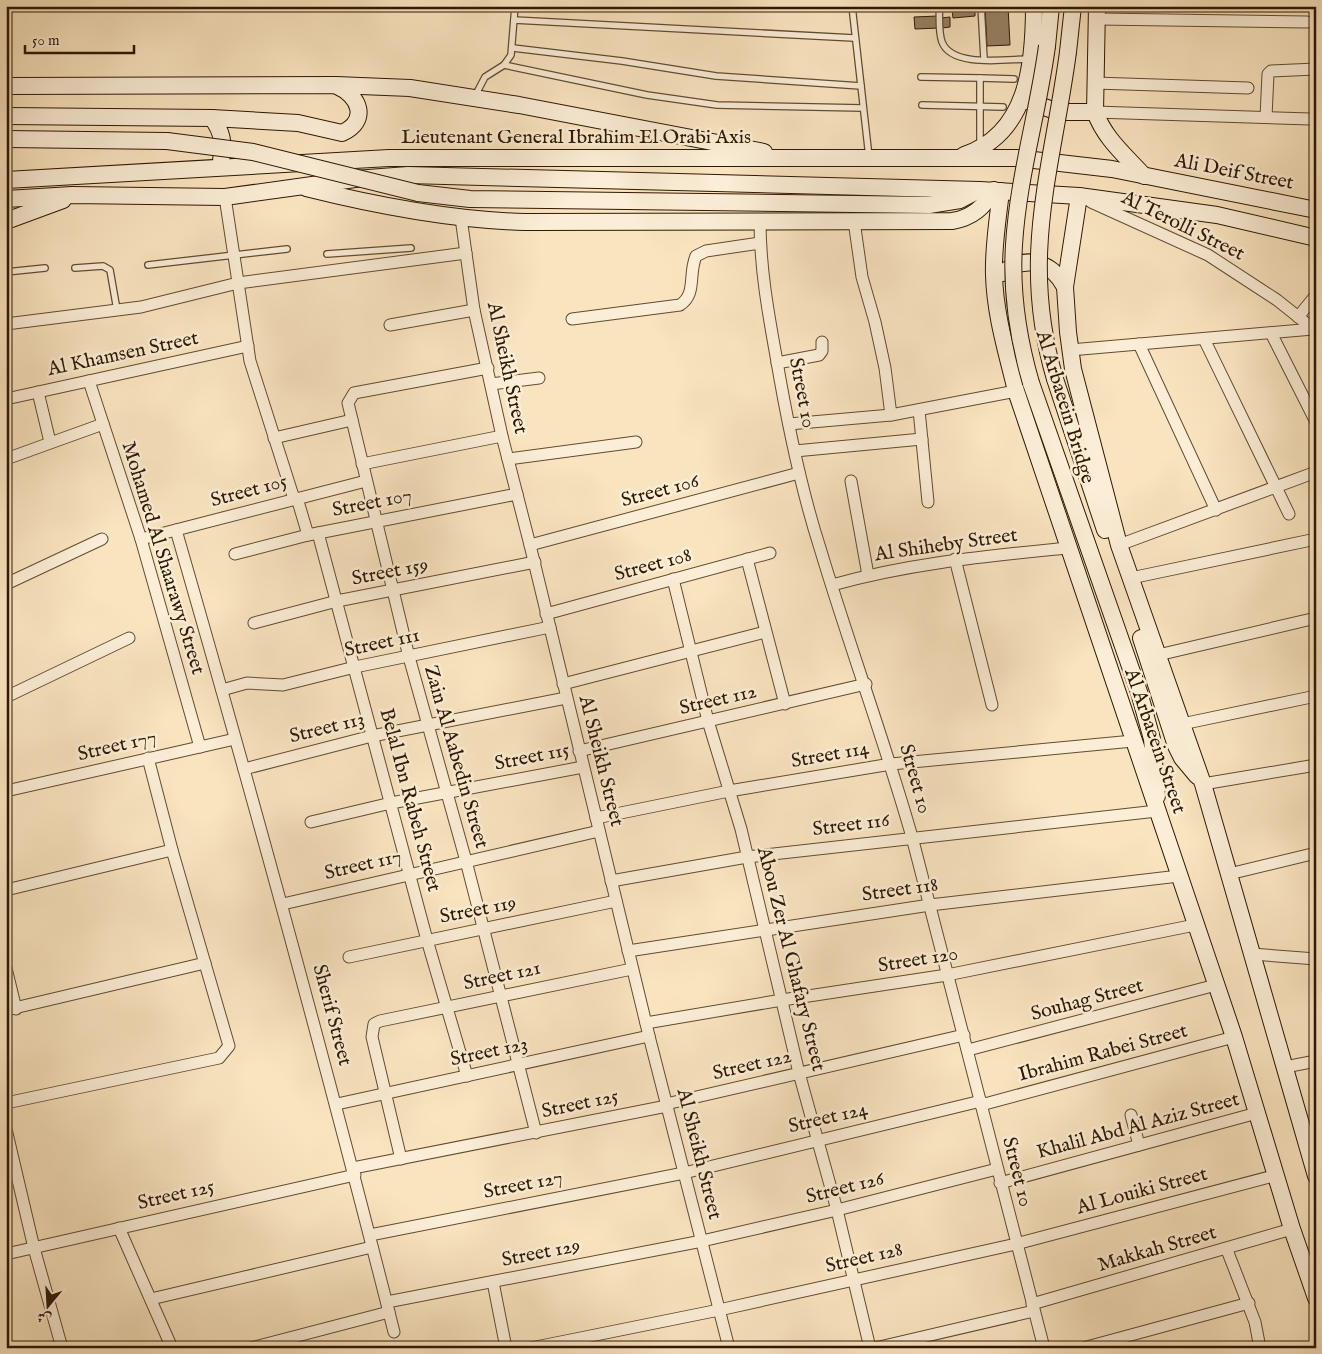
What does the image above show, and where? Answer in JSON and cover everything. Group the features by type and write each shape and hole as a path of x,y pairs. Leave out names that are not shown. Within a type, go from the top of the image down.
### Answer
{"main road":[{"path":"952,158 980,148 1004,130 1023,100 1030,59 1034,6"},
{"name":"Al Arbaeein Bridge","path":"1051,6 1047,46 1019,198 1014,244 1015,310 1031,383 1144,708 1155,763 1157,811"},
{"name":"Al Arbaeein Bridge","path":"1073,6 1068,52 1043,191 1038,234 1040,301 1045,337 1055,379 1176,746 1182,758 1203,784"},
{"path":"1098,12 1095,112 1100,127 1144,176"},
{"path":"6,116 212,118 298,123 342,133 354,125 357,119 358,106 352,95 336,85"},
{"path":"6,86 336,85 410,88 475,97 714,141 791,159"},
{"path":"1023,100 1058,112 1095,112"},
{"path":"212,118 221,133 223,142 222,159 218,169"},
{"path":"6,139 167,141 253,152 418,193 470,200 929,205 960,200 991,190"},
{"name":"Lieutenant General Ibrahim El Orabi Axis","path":"6,180 407,157 952,158 1049,160 1112,169 1144,176"},
{"name":"Lieutenant General Ibrahim El Orabi Axis","path":"6,199 72,195 225,197 355,179 408,175 991,190 1079,196 1217,215 1316,238"},
{"name":"Ali Deif Street","path":"1144,176 1316,210"},
{"path":"299,187 379,205 461,218 525,222 960,220 982,208 991,190"},
{"name":"Al Arbaeein Street","path":"991,190 994,288 999,322 1016,391 1067,548 1234,1037 1292,1229 1316,1298"},
{"path":"6,221 33,213 72,195"},
{"name":"Al Arbaeein Street","path":"1079,196 1065,286 1073,369 1120,545 1203,784 1316,1176"},
{"path":"994,288 998,280 1012,267 1029,262 1038,263 1055,271 1065,286"}],"street":[{"path":"1098,12 1307,22"},
{"path":"1266,117 1268,74 1274,70 1316,69"},
{"path":"1096,83 1248,88"},
{"path":"1095,112 1310,118"},
{"name":"Al Terolli Street","path":"1079,196 1208,255 1244,276 1315,330"},
{"name":"Belal Ibn Rabeh Street","path":"225,197 250,361 274,438 296,498 313,534 337,601 372,736 467,1076"},
{"name":"Al Sheikh Street","path":"461,218 474,310 502,436 535,562 632,969 720,1310 728,1348"},
{"name":"Street 10","path":"760,221 760,243 777,363 799,473 832,585 866,684 912,836 1044,1348"},
{"path":"854,221 862,277 876,322 892,415"},
{"path":"572,319 680,305 687,300 691,291 691,268 696,256 706,251 760,243"},
{"path":"6,324 141,307 238,283 466,253"},
{"path":"1298,317 1316,295"},
{"path":"390,325 474,310"},
{"path":"1070,350 1315,330"},
{"path":"1271,333 1316,422"},
{"path":"1204,339 1289,514"},
{"path":"777,363 819,355 822,352 822,342"},
{"path":"1139,344 1216,510"},
{"name":"Al Khamsen Street","path":"6,399 248,346"},
{"name":"Zain Al Aabedin Street","path":"488,368 354,393 348,403 409,657 466,861 536,1133"},
{"path":"491,384 539,378"},
{"name":"Mohamed Al Shaarawy Street","path":"89,380 141,539 200,747"},
{"path":"789,424 892,415 1016,391"},
{"path":"38,392 50,442"},
{"path":"919,410 928,502"},
{"path":"274,438 352,420"},
{"path":"6,459 103,424"},
{"path":"362,464 502,436"},
{"path":"795,451 922,439"},
{"path":"508,459 636,442"},
{"path":"1120,545 1316,472"},
{"name":"Street 106","path":"530,545 799,473"},
{"path":"851,481 868,575"},
{"name":"Street 105","path":"141,539 296,498 366,482"},
{"name":"Street 107","path":"235,554 313,534 517,494"},
{"name":"Sherif Street","path":"176,530 283,904 337,1104 394,1332"},
{"path":"6,584 102,539"},
{"path":"1131,578 1316,539"},
{"name":"Al Shiheby Street","path":"832,585 868,575 955,559 1067,548"},
{"name":"Street 108","path":"546,614 770,553"},
{"path":"747,559 785,704"},
{"path":"955,559 992,705"},
{"name":"Street 159","path":"254,623 337,601 535,562"},
{"name":"Abou Zer Al Ghafary Street","path":"673,579 708,721 747,856 799,1073 837,1210 870,1348"},
{"path":"1158,655 1316,618"},
{"name":"Street 111","path":"222,690 247,683 283,685 355,668 550,628"},
{"path":"563,684 766,632"},
{"path":"6,697 129,638"},
{"name":"Street 112","path":"579,751 866,684"},
{"path":"1182,724 1316,696"},
{"name":"Street 113","path":"244,769 372,736 566,698"},
{"name":"Street 177","path":"6,790 235,739"},
{"name":"Street 114","path":"596,818 729,791 891,764 1133,741"},
{"path":"6,1103 219,1058 229,1046 172,850 148,758"},
{"path":"1203,784 1316,765"},
{"name":"Street 115","path":"311,822 391,803 583,767"},
{"name":"Street 116","path":"611,881 747,856 912,836 1157,811"},
{"name":"Street 117","path":"283,904 599,831"},
{"path":"6,890 172,850"},
{"path":"1229,874 1316,853"},
{"name":"Street 118","path":"628,951 764,928 930,905 1179,876"},
{"name":"Street 119","path":"349,957 616,901"},
{"name":"Street 120","path":"646,1023 947,975 1195,924"},
{"path":"1252,954 1316,959"},
{"path":"6,968 11,1010 205,963"},
{"name":"Street 121","path":"387,1093 372,1036 374,1024 380,1021 632,969"},
{"name":"Souhag Street","path":"968,1050 1216,985"},
{"name":"Street 122","path":"667,1105 964,1035"},
{"name":"Street 123","path":"337,1104 649,1036"},
{"name":"Ibrahim Rabei Street","path":"981,1103 1234,1037"},
{"path":"1285,1068 1316,1061"},
{"path":"387,1093 401,1158"},
{"name":"Street 124","path":"684,1172 817,1139 981,1103"},
{"name":"Street 125","path":"6,1254 354,1171 401,1158 536,1133 667,1105"},
{"name":"Khalil Abd Al Aziz Street","path":"1000,1183 1257,1113"},
{"path":"1131,1115 1139,1145"},
{"path":"6,1129 34,1248 62,1348"},
{"name":"Street 126","path":"702,1241 837,1210 997,1169"},
{"name":"Street 127","path":"370,1235 684,1172"},
{"name":"Al Louiki Street","path":"1016,1244 1276,1175"},
{"path":"119,1228 172,1348"},
{"name":"Makkah Street","path":"875,1348 1033,1307 1292,1229"},
{"name":"Street 129","path":"251,1348 388,1307 493,1282 702,1241"},
{"name":"Street 128","path":"531,1348 566,1344 1016,1244"},
{"path":"151,1299 372,1247"},
{"path":"1227,1250 1249,1304 1260,1348"},
{"path":"493,1282 506,1348"},
{"path":"1083,1348 1249,1304"}],"lane":[{"path":"475,97 485,77 504,65 511,55 515,6"},
{"path":"852,6 854,38 869,159"},
{"path":"939,6 941,35 948,51 964,59 1030,59"},
{"path":"981,6 984,60"},
{"path":"514,20 854,38"},
{"path":"513,48 622,61 716,76 861,86"},
{"path":"504,65 647,95 717,105 863,108"},
{"path":"921,77 1014,79"},
{"path":"980,78 980,148"},
{"path":"922,105 1003,107"},
{"path":"327,254 411,248"},
{"path":"148,264 287,249"},
{"path":"376,251 379,264"},
{"path":"75,268 103,266 110,270 117,310"},
{"path":"6,272 46,268"}],"building":[{"path":"985,6 1008,6 1010,45 987,46"},
{"path":"975,9 975,16 953,18 952,10"},
{"path":"938,16 939,28 915,29 914,17"},
{"path":"950,17 950,27 942,28 941,18"}]}
